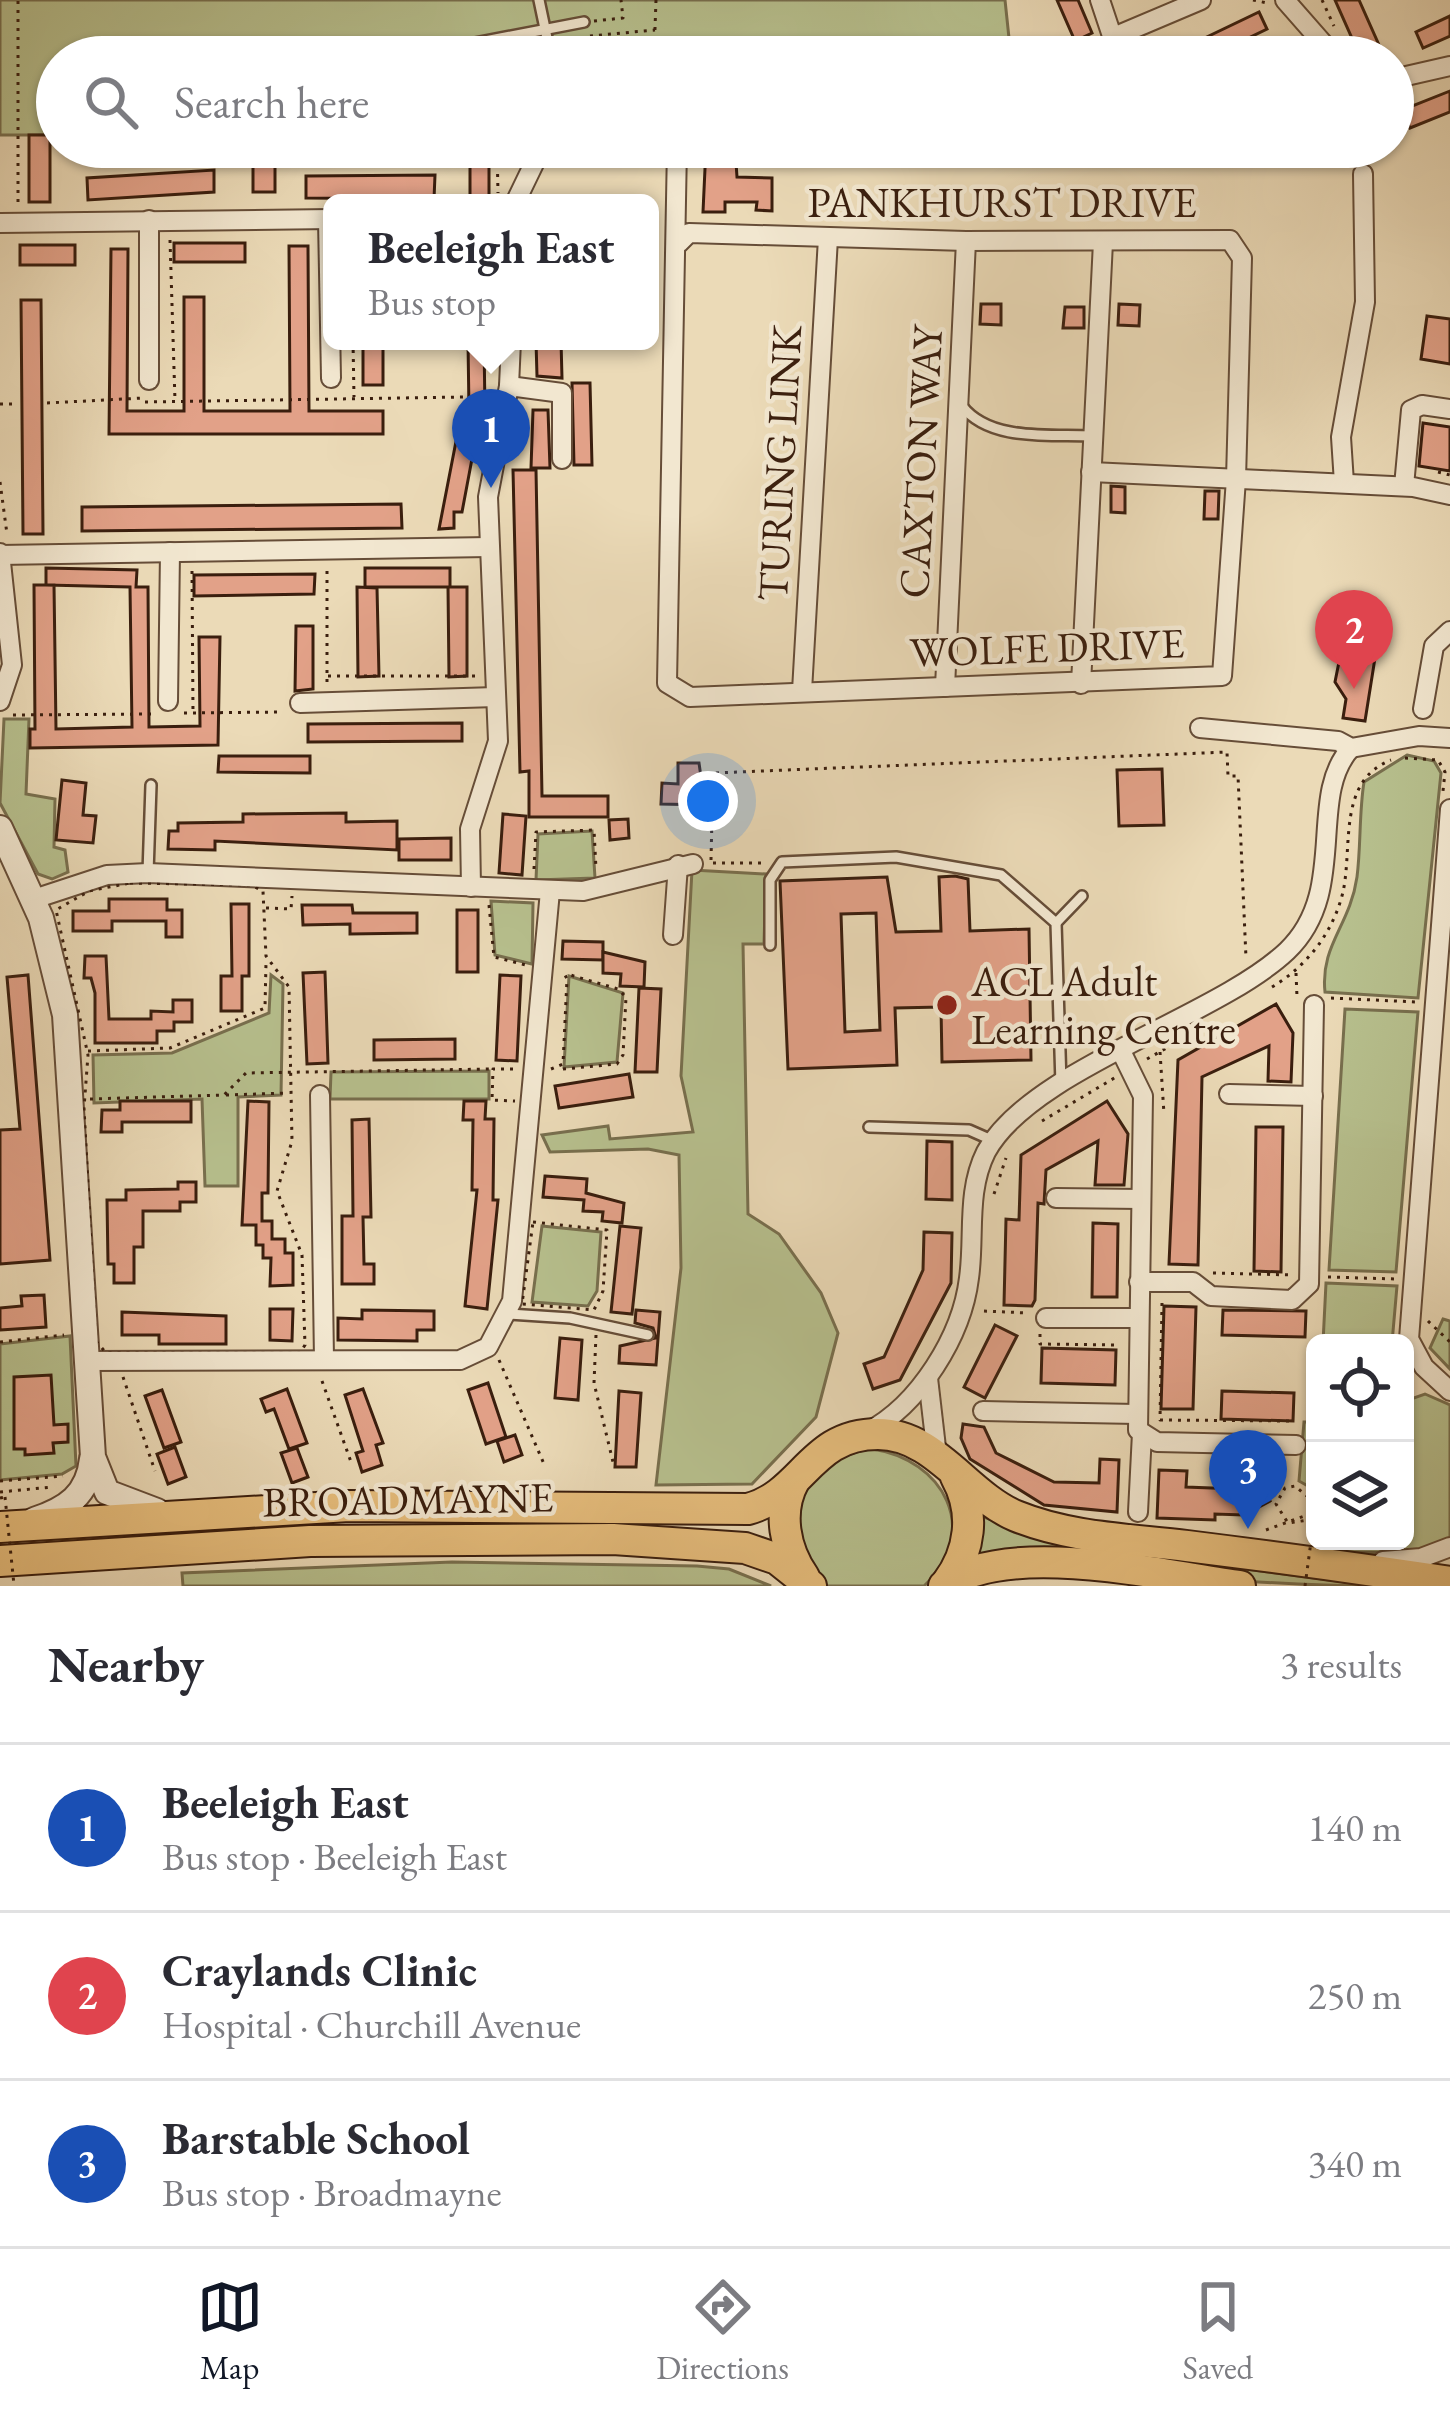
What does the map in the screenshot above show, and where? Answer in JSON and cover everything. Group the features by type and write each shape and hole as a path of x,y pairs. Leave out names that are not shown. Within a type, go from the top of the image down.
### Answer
{"main road":[{"path":"851,1437 894,1435 945,1464 1000,1509 1045,1526 1251,1545 1450,1582"},
{"name":"BROADMAYNE","path":"1,1508 172,1514 455,1504 748,1509 771,1501 821,1451 851,1437"},
{"path":"945,1464 966,1499 968,1538 945,1585"},
{"name":"BROADMAYNE","path":"796,1478 786,1502 785,1527 791,1556 809,1584"},
{"name":"BROADMAYNE","path":"0,1561 290,1542 613,1539 745,1548 777,1559 809,1584"},
{"path":"945,1585 982,1567 1026,1563 1240,1586"}],"street":[{"path":"1100,0 1116,36 1201,0"},
{"path":"1285,0 1317,36"},
{"path":"1414,74 1450,66"},
{"path":"677,168 679,243"},
{"path":"1344,483 1341,437 1365,302 1363,174"},
{"path":"0,223 323,219"},
{"path":"146,379 149,220"},
{"name":"PANKHURST DRIVE","path":"679,243 689,232 966,242 1230,240 1242,258 1236,479"},
{"name":"TURING LINK","path":"802,692 828,238"},
{"name":"CAXTON WAY","path":"945,687 966,242"},
{"path":"1081,683 1103,242"},
{"name":"WOLFE DRIVE","path":"679,243 674,258 667,683 690,697 1222,676 1236,479"},
{"path":"331,350 331,378"},
{"path":"471,887 470,829 496,754 488,497 509,386 511,350"},
{"path":"509,386 562,393 562,459"},
{"path":"1404,487 1411,410 1422,405 1450,409"},
{"path":"1091,472 1344,483 1450,495"},
{"path":"4,705 12,664 4,549 170,552 489,547"},
{"path":"165,708 170,552"},
{"path":"1424,709 1434,646 1450,631"},
{"path":"300,703 496,697"},
{"path":"1200,728 1338,741 1351,748 1419,736 1450,738"},
{"path":"851,1437 887,1420 928,1378 968,1290 973,1195 1032,1102 1275,961 1299,938 1318,904 1334,779 1351,748"},
{"path":"1409,1334 1450,808"},
{"path":"0,828 34,899 64,1015 92,1457 100,1483 118,1501 172,1514"},
{"path":"34,899 106,875 148,873 601,891 694,864"},
{"path":"673,934 694,864"},
{"path":"85,1361 321,1364 471,1358 495,1339 509,1314 531,1137 542,887"},
{"path":"1139,1282 1193,1282 1211,1296 1292,1300 1309,1284 1315,1005"},
{"path":"1121,1051 1142,1088 1138,1512"},
{"path":"1229,1094 1313,1096"},
{"path":"320,1095 321,1364"},
{"path":"1430,1106 1450,1113"},
{"path":"1056,1198 1141,1199"},
{"path":"1046,1318 1139,1318"},
{"path":"1414,1348 1424,1367 1450,1390"},
{"path":"928,1378 945,1464"},
{"path":"982,1411 1139,1426 1157,1442 1296,1444"},
{"path":"1,1508 46,1516 70,1504 86,1486 92,1457"},
{"path":"1251,1545 1396,1562 1450,1547"}],"lane":[{"path":"539,0 546,36"},
{"path":"510,36 584,22"},
{"path":"959,401 972,418 998,430 1093,436"},
{"path":"148,873 151,785"},
{"path":"770,945 770,880 782,862 896,857 1001,875 1056,923"},
{"path":"1061,1086 1056,923 1082,896"},
{"path":"869,1126 969,1130 1002,1146"},
{"path":"509,1314 570,1318 619,1333 648,1334"}],"path":[{"path":"17,211 18,0"},
{"path":"584,22 623,18 620,0"},
{"path":"655,36 656,0"},
{"path":"590,36 655,30"},
{"path":"170,229 175,401"},
{"path":"353,350 354,398"},
{"path":"143,402 146,379"},
{"path":"47,403 464,397"},
{"path":"0,404 18,404"},
{"path":"0,482 4,549"},
{"path":"327,556 327,696"},
{"path":"192,557 193,713"},
{"path":"327,676 486,676"},
{"path":"4,705 3,715 165,708 193,713 291,712 300,703"},
{"path":"782,862 694,864 713,773 1226,752 1228,776 1238,776 1246,960"},
{"path":"542,887 536,832 595,830 597,879"},
{"path":"86,1051 170,1048 265,1008 263,891 251,885 112,884 62,904 56,918 86,1051 98,1347 112,1353 300,1353 305,1345 302,1255 277,1191 292,1141 290,987 266,956"},
{"path":"264,908 291,909 292,894 301,893"},
{"path":"489,899 494,957 534,966"},
{"path":"543,1076 561,1069 617,1064 626,998 618,989 552,969"},
{"path":"1296,971 1295,997 1426,1002"},
{"path":"561,1069 566,974"},
{"path":"1154,1114 1164,1114 1160,1052"},
{"path":"493,1069 492,1100 521,1101"},
{"path":"224,1095 246,1073 521,1069"},
{"path":"1037,1124 1118,1076"},
{"path":"86,1099 291,1093"},
{"path":"992,1210 1002,1146"},
{"path":"532,1219 607,1230 603,1291 594,1310 522,1304 532,1219"},
{"path":"1205,1273 1299,1275"},
{"path":"1321,1288 1323,1277 1404,1279"},
{"path":"1163,1288 1160,1420 1293,1421"},
{"path":"979,1317 985,1301"},
{"path":"590,1326 596,1333 594,1383 613,1462"},
{"path":"0,1342 72,1334"},
{"path":"493,1355 544,1464"},
{"path":"321,1364 351,1462"},
{"path":"120,1370 155,1471"},
{"path":"0,1481 72,1475 1,1508 14,1585"},
{"path":"1306,1495 1295,1486 1286,1488 1276,1504 1288,1523 1306,1521"},
{"path":"1251,1545 1306,1517"},
{"path":"1305,1586 1310,1550"}],"green space":[{"path":"0,0 1005,0 1009,36 36,36 36,135 0,135"},
{"path":"4,719 29,719 26,794 55,799 54,847 65,850 68,872 52,879 38,874 0,803"},
{"path":"1407,755 1434,761 1441,773 1418,998 1325,992 1327,961 1357,877 1364,782"},
{"path":"592,831 595,878 536,880 538,834"},
{"path":"692,870 766,874 764,944 743,944 748,1214 779,1234 821,1293 838,1333 816,1417 752,1484 656,1485 681,1268 679,1155 648,1149 550,1152 542,1135 608,1126 610,1139 693,1132 681,1076"},
{"path":"491,901 533,903 532,964 495,955"},
{"path":"271,975 283,984 281,1095 238,1097 238,1186 205,1186 202,1099 94,1103 93,1055 172,1053 269,1013"},
{"path":"569,976 623,993 617,1062 564,1067"},
{"path":"1345,1009 1418,1012 1396,1272 1329,1270"},
{"path":"489,1071 489,1099 330,1099 331,1072"},
{"path":"542,1226 601,1232 597,1291 588,1306 532,1302"},
{"path":"1326,1283 1397,1286 1393,1334 1323,1334"},
{"path":"1443,1319 1450,1321 1450,1369 1430,1348"},
{"path":"70,1336 76,1466 62,1474 0,1480 0,1344"},
{"path":"1425,1394 1450,1405 1450,1539 1415,1553 1333,1552 1414,1550 1414,1398"},
{"path":"1304,1422 1306,1422 1306,1485 1299,1481"},
{"path":"872,1449 918,1467 947,1501 951,1543 942,1565 924,1586 824,1586 798,1545 798,1510 813,1480 839,1459"},
{"path":"981,1516 1061,1545 1375,1586 1225,1580 975,1558"},
{"path":"452,1562 697,1566 729,1569 771,1586 183,1586 182,1573"}],"building":[{"path":"1057,0 1078,0 1092,33 1073,36"},
{"path":"1335,0 1359,0 1375,36 1351,36"},
{"path":"1259,12 1267,29 1252,36 1209,36"},
{"path":"1450,16 1450,36 1423,48 1416,32"},
{"path":"1450,91 1450,112 1414,126 1414,105"},
{"path":"29,135 36,135 36,168 50,168 50,202 29,202"},
{"path":"253,168 275,168 275,192 253,192"},
{"path":"470,168 489,168 489,194 470,194"},
{"path":"705,168 736,168 737,177 772,178 772,211 756,210 757,202 725,202 725,212 703,212"},
{"path":"214,170 214,192 88,200 87,178"},
{"path":"435,175 434,194 306,198 306,176"},
{"path":"174,243 245,243 245,262 174,262"},
{"path":"20,245 75,245 75,265 20,265"},
{"path":"289,246 308,246 309,411 383,411 383,434 109,434 111,249 128,249 127,411 184,411 184,297 204,297 204,411 290,411"},
{"path":"21,300 41,300 43,534 23,534"},
{"path":"981,304 1001,304 1001,325 980,324"},
{"path":"1119,304 1140,305 1139,326 1118,325"},
{"path":"1065,307 1084,307 1084,328 1063,328"},
{"path":"1427,316 1450,319 1450,364 1421,359"},
{"path":"363,350 383,350 383,385 363,385"},
{"path":"468,350 484,350 485,411 481,411 462,512 454,512 454,528 439,529 459,426 464,425 464,411 469,411"},
{"path":"536,350 561,350 562,378 537,376"},
{"path":"572,383 590,383 592,465 574,465"},
{"path":"533,410 548,410 550,468 531,468"},
{"path":"1423,423 1450,427 1450,471 1419,466"},
{"path":"513,470 536,470 542,796 608,796 608,817 529,817 529,771 520,772"},
{"path":"1111,486 1125,487 1125,513 1111,512"},
{"path":"1205,491 1219,491 1218,519 1204,519"},
{"path":"401,504 402,528 82,531 82,507"},
{"path":"46,568 137,570 136,587 148,587 149,727 200,726 199,637 220,637 218,745 30,748 30,729 35,729 34,585 46,585","holes":["54,585 130,587 132,727 56,729"]},
{"path":"365,568 450,568 450,587 467,587 467,676 449,677 448,587 365,587"},
{"path":"315,574 314,594 194,596 194,575"},
{"path":"357,587 377,588 379,676 358,677"},
{"path":"296,626 313,626 313,689 295,691"},
{"path":"1341,652 1375,658 1365,721 1343,718 1346,699 1335,682"},
{"path":"462,723 462,741 308,742 308,724"},
{"path":"219,756 310,756 310,773 218,772"},
{"path":"678,763 699,763 705,805 661,804 662,783 678,784"},
{"path":"1162,769 1164,825 1119,826 1117,770"},
{"path":"62,780 86,783 83,815 96,816 93,843 56,840"},
{"path":"346,813 346,822 397,821 397,850 215,841 215,850 168,849 169,831 178,831 178,823 243,822 243,814"},
{"path":"503,814 526,816 522,875 499,873"},
{"path":"628,819 629,838 610,840 609,820"},
{"path":"451,838 451,860 399,860 399,839"},
{"path":"887,877 896,932 941,931 939,877 968,879 970,931 1029,929 1031,1060 942,1062 941,1007 895,1008 897,1065 788,1069 780,881","holes":["876,913 880,1030 845,1032 841,914"]},
{"path":"109,899 167,899 167,910 182,910 182,937 166,937 166,921 112,921 112,931 73,931 73,911 109,911"},
{"path":"231,904 249,904 249,976 242,976 242,1011 221,1011 221,976 232,976"},
{"path":"302,905 352,905 353,913 417,913 417,933 350,934 350,924 303,925"},
{"path":"457,910 478,910 478,972 457,972"},
{"path":"563,941 603,942 603,960 562,959"},
{"path":"603,952 645,962 644,987 620,986 621,974 603,973"},
{"path":"85,956 106,956 109,1019 151,1019 151,1011 173,1012 173,1000 192,1000 192,1022 174,1022 174,1031 157,1031 157,1043 95,1043 95,993 91,978 84,978"},
{"path":"325,972 328,1063 307,1064 303,973"},
{"path":"28,975 50,1260 0,1264 0,1130 20,1129 7,977"},
{"path":"500,975 521,976 517,1061 496,1060"},
{"path":"639,988 661,989 657,1072 635,1072"},
{"path":"1276,1004 1293,1033 1291,1082 1268,1081 1269,1046 1202,1077 1198,1265 1169,1264 1178,1060"},
{"path":"455,1039 455,1059 374,1060 374,1040"},
{"path":"629,1074 633,1097 559,1108 555,1086"},
{"path":"120,1101 191,1101 191,1122 122,1122 122,1132 101,1132 102,1110 120,1110"},
{"path":"248,1101 269,1102 268,1193 262,1193 262,1221 272,1221 272,1239 285,1239 285,1253 293,1253 293,1285 270,1286 271,1258 263,1258 263,1245 256,1245 256,1225 242,1225"},
{"path":"464,1101 486,1101 485,1119 494,1119 493,1200 498,1200 487,1309 465,1306 477,1190 472,1190 473,1120 463,1120"},
{"path":"1107,1101 1128,1134 1124,1185 1095,1185 1098,1141 1046,1170 1044,1204 1038,1203 1035,1300 1032,1306 1004,1305 1006,1219 1019,1220 1021,1155"},
{"path":"369,1119 371,1217 363,1217 364,1264 374,1264 374,1284 342,1284 342,1216 353,1216 352,1120"},
{"path":"1256,1127 1283,1127 1281,1272 1254,1271"},
{"path":"927,1141 952,1142 952,1200 926,1199"},
{"path":"545,1176 587,1179 586,1193 624,1203 622,1223 602,1221 603,1212 583,1211 584,1200 543,1197"},
{"path":"178,1182 196,1182 196,1202 180,1202 180,1211 143,1211 143,1247 134,1247 134,1283 114,1283 114,1264 108,1264 107,1200 126,1200 126,1190 178,1189"},
{"path":"1093,1223 1118,1224 1117,1297 1092,1297"},
{"path":"620,1226 641,1228 632,1314 611,1312"},
{"path":"924,1232 952,1233 951,1283 900,1380 873,1389 864,1364 884,1357 923,1270"},
{"path":"44,1295 46,1327 0,1330 0,1308 22,1306 21,1296"},
{"path":"1164,1306 1196,1307 1193,1409 1161,1409"},
{"path":"270,1309 293,1309 292,1341 270,1340"},
{"path":"362,1310 434,1311 434,1330 417,1330 417,1341 338,1340 338,1318 362,1319"},
{"path":"636,1310 660,1312 656,1365 619,1363 620,1346 656,1338 653,1328 635,1323"},
{"path":"1223,1310 1306,1311 1305,1337 1222,1335"},
{"path":"122,1312 226,1316 226,1344 159,1344 159,1335 122,1335"},
{"path":"995,1325 1017,1336 985,1398 964,1387"},
{"path":"560,1338 582,1340 578,1400 555,1398"},
{"path":"1042,1348 1116,1350 1115,1385 1041,1383"},
{"path":"51,1375 54,1425 68,1424 68,1442 53,1443 54,1453 25,1455 25,1449 14,1449 14,1377"},
{"path":"488,1383 506,1437 486,1444 468,1390"},
{"path":"287,1389 307,1443 289,1449 274,1409 266,1412 261,1399"},
{"path":"363,1389 383,1443 376,1445 382,1465 362,1472 356,1453 363,1451 345,1395"},
{"path":"162,1390 181,1442 164,1448 145,1396"},
{"path":"619,1391 641,1393 636,1467 615,1467"},
{"path":"1222,1391 1294,1393 1293,1421 1221,1419"},
{"path":"963,1424 984,1427 996,1453 1054,1482 1099,1483 1100,1459 1119,1460 1117,1512 1044,1505 970,1459 961,1438"},
{"path":"515,1435 522,1455 504,1462 497,1441"},
{"path":"175,1447 186,1477 168,1484 157,1454"},
{"path":"297,1448 308,1477 292,1483 281,1453"},
{"path":"1159,1470 1187,1471 1186,1487 1238,1489 1258,1479 1270,1501 1244,1515 1215,1514 1215,1520 1157,1518"}],"place":[{"name":"Beeleigh East","path":"491,488"},
{"name":"Craylands Clinic","path":"1354,689"},
{"name":"ACL Adult Learning Centre","path":"947,1005"},
{"name":"Barstable School","path":"1248,1529"}]}
